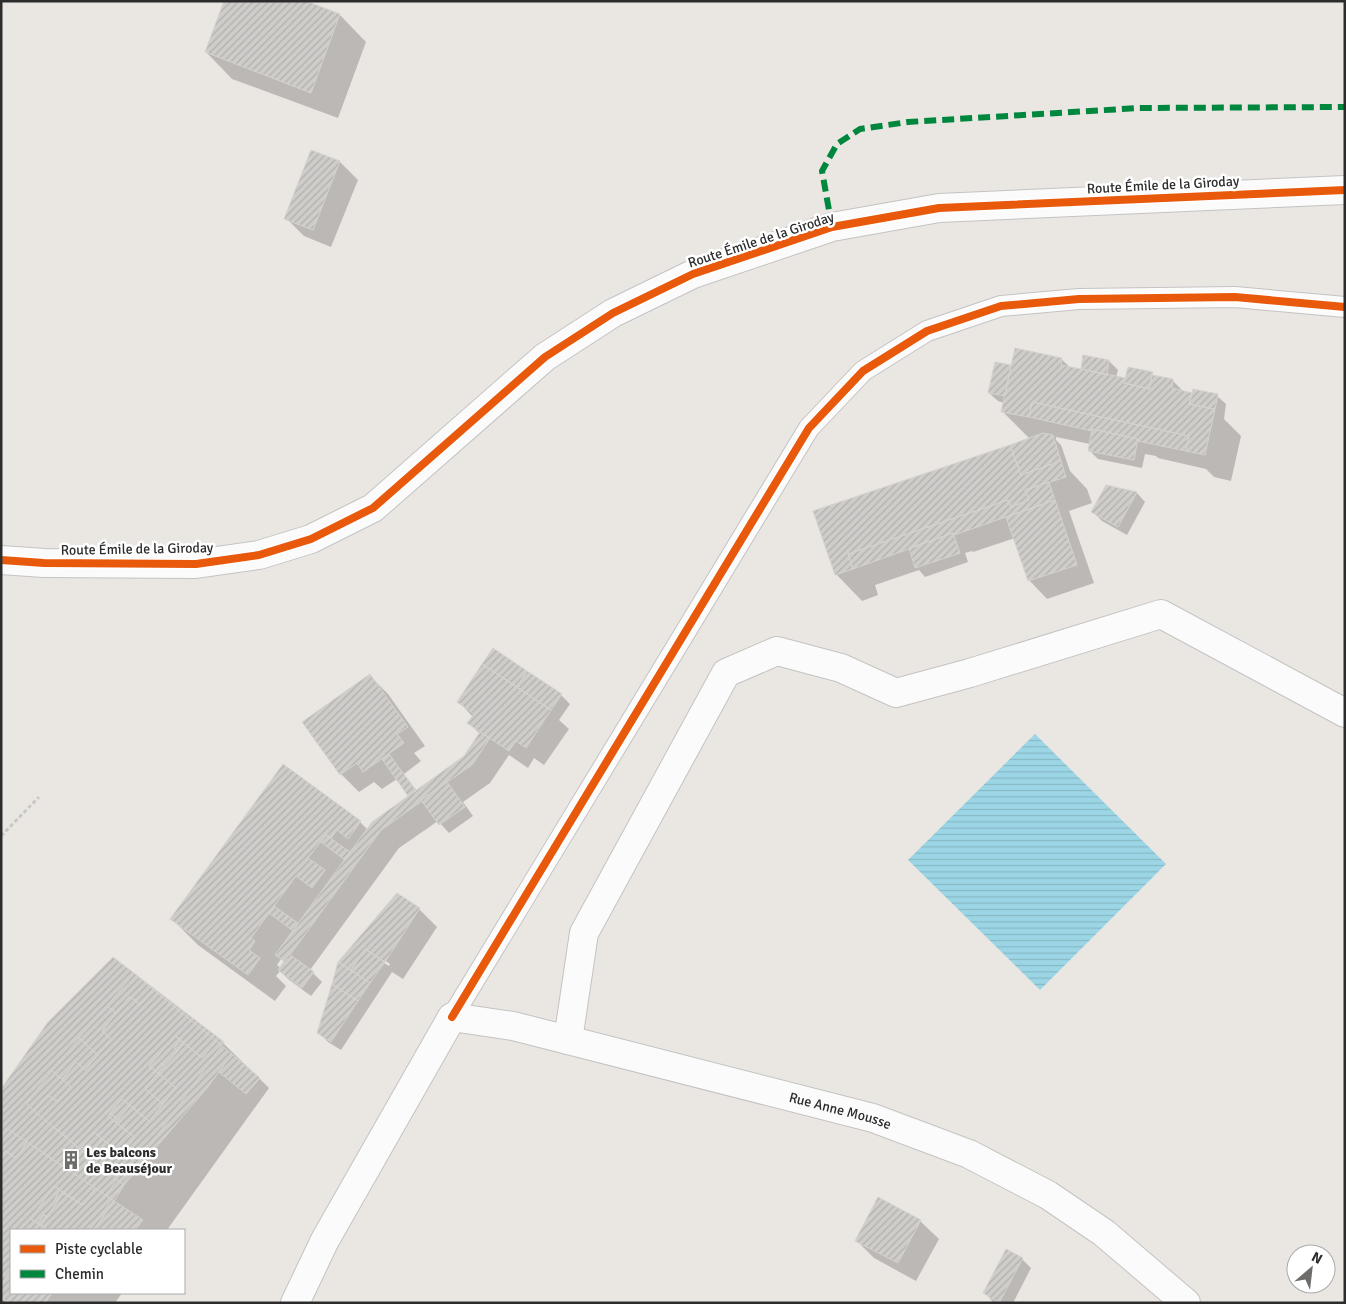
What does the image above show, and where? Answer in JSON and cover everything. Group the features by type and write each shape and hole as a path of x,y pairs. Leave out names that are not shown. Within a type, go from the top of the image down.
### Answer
{"street":[{"name":"Route Émile de la Giroday","path":"1,560 44,563 196,564 259,555 311,539 373,508 545,357 613,313 693,274 832,228 939,208 1345,190"},
{"path":"568,1040 584,933 726,673 777,652 841,668 896,693 970,673 1161,614 1345,713"},
{"name":"Rue Anne Mousse","path":"452,1017 512,1026 873,1118 969,1154 1048,1195 1104,1234 1186,1303"},
{"path":"295,1303 325,1240 452,1017"}],"lane":[{"path":"452,1017 809,428 863,371 927,331 1001,306 1079,300 1235,297 1345,306"}],"path":[{"path":"1,836 39,797"}],"water":[{"path":"1035,734 1166,864 1040,990 908,860"}],"building":[{"path":"224,1 306,1 340,14 311,93 205,52"},
{"path":"311,150 340,161 313,230 284,219"},
{"path":"1015,348 1062,358 1061,365 1126,378 1124,383 1149,389 1152,375 1173,379 1172,388 1192,393 1189,404 1215,409 1205,455 1186,451 1189,436 1032,402 1029,417 1001,412"},
{"path":"1083,355 1109,360 1107,375 1081,369"},
{"path":"995,362 1011,365 1005,396 988,393"},
{"path":"1128,367 1153,372 1149,389 1124,383"},
{"path":"1193,389 1218,394 1215,409 1189,404"},
{"path":"1032,402 1189,436 1186,451 1092,429 1092,431 1029,417"},
{"path":"1092,429 1138,439 1134,460 1088,451"},
{"path":"1043,433 1053,435 1061,461 1021,475 1010,445"},
{"path":"1010,445 1021,475 1061,461 1066,477 1025,490 1029,500 1011,507 1008,500 848,554 853,569 835,575 813,511"},
{"path":"1049,482 1055,500 954,535 953,533 853,569 848,554 1008,500 1011,507 1029,500 1025,490"},
{"path":"1106,485 1137,492 1118,527 1091,512"},
{"path":"1055,500 1077,565 1028,581 1006,517"},
{"path":"953,533 960,553 915,568 909,548"},
{"path":"493,648 527,671 517,687 482,664"},
{"path":"482,664 551,710 526,748 516,741 509,751 467,723 474,714 457,702"},
{"path":"527,671 562,694 551,710 517,687"},
{"path":"370,674 408,727 397,734 404,743 363,772 357,763 340,775 302,722"},
{"path":"480,732 490,738 472,765 381,830 290,955 284,961 275,955 372,822 464,756"},
{"path":"389,754 416,791 408,796 382,759"},
{"path":"283,764 361,821 348,839 337,830 331,838 326,835 308,858 325,870 312,888 296,876 251,938 255,941 249,950 260,958 248,975 170,919"},
{"path":"447,782 465,807 439,825 421,800"},
{"path":"326,835 350,852 345,860 321,842"},
{"path":"397,893 420,908 385,962 365,949 351,970 338,962"},
{"path":"274,906 298,923 293,931 269,913"},
{"path":"365,949 385,962 370,983 351,970"},
{"path":"289,954 314,972 302,988 278,970"},
{"name":"Les balcons de Beauséjour","path":"113,957 224,1042 91,1229 10,1229 10,1294 44,1294 38,1303 1,1303 1,1089 48,1022"},
{"path":"338,962 370,983 358,1001 332,984"},
{"path":"134,973 153,989 140,1005 130,996 116,1013 107,1006"},
{"path":"332,984 358,1001 331,1042 317,1033"},
{"path":"153,989 216,1041 202,1058 175,1036 149,1066 158,1073 145,1089 163,1104 149,1121 122,1099 108,1116 135,1138 121,1154 94,1132 80,1149 34,1111 48,1095 58,1102 71,1087 62,1079 76,1062 85,1070 111,1039 102,1031 130,996 140,1005"},
{"path":"107,1006 116,1013 102,1031 111,1039 98,1055 79,1038"},
{"path":"175,1036 181,1040 174,1048 178,1051 164,1066 162,1063 156,1071 149,1066"},
{"path":"79,1038 98,1055 85,1070 76,1062 62,1079 52,1071"},
{"path":"181,1040 184,1043 178,1051 174,1048"},
{"path":"216,1041 232,1054 207,1088 124,1185 88,1156 102,1139 121,1154 135,1138 116,1122 130,1105 149,1121 176,1088 158,1073 184,1043 202,1058"},
{"path":"232,1054 260,1078 246,1094 219,1072"},
{"path":"162,1063 164,1066 158,1073 156,1071"},
{"path":"52,1071 71,1087 58,1102 48,1095 34,1111 26,1103"},
{"path":"158,1073 176,1088 163,1104 145,1089"},
{"path":"122,1099 130,1105 118,1120 110,1113"},
{"path":"110,1113 118,1120 116,1122 108,1116"},
{"path":"53,1126 80,1149 64,1167 35,1147"},
{"path":"8,1129 27,1142 16,1158 5,1151 1,1158 1,1138"},
{"path":"94,1132 102,1139 90,1154 82,1147"},
{"path":"27,1142 95,1188 83,1205 54,1186 31,1219 46,1229 10,1229 10,1255 1,1265 1,1158 5,1151 16,1158"},
{"path":"82,1147 90,1154 88,1156 80,1149"},
{"path":"117,1179 124,1185 114,1201 106,1195"},
{"path":"54,1186 60,1190 55,1199 58,1201 47,1217 44,1215 38,1223 31,1219"},
{"path":"95,1188 114,1201 95,1229 46,1229 41,1226 63,1193 83,1205"},
{"path":"60,1190 63,1193 58,1201 55,1199"},
{"path":"878,1197 921,1220 898,1263 855,1241"},
{"path":"114,1201 143,1220 136,1229 99,1229 96,1227"},
{"path":"44,1215 47,1217 41,1226 38,1223"},
{"path":"1006,1249 1023,1258 999,1303 983,1293"},
{"path":"9,1254 10,1272 1,1285 1,1265"},
{"path":"10,1272 10,1294 51,1294 45,1303 9,1303 1,1297 1,1285"}],"marked path":[{"path":"832,227 822,171 837,144 860,129 908,122 1139,108 1345,107"}],"cycle path":[{"path":"1,560 44,563 196,564 259,555 311,539 373,508 545,357 613,313 693,274 832,227 939,208 1345,190"},
{"path":"452,1017 809,428 863,371 927,331 1001,306 1079,299 1235,297 1345,307"}],"place":[{"name":"Les balcons de Beauséjour","path":"71,1160"}]}
